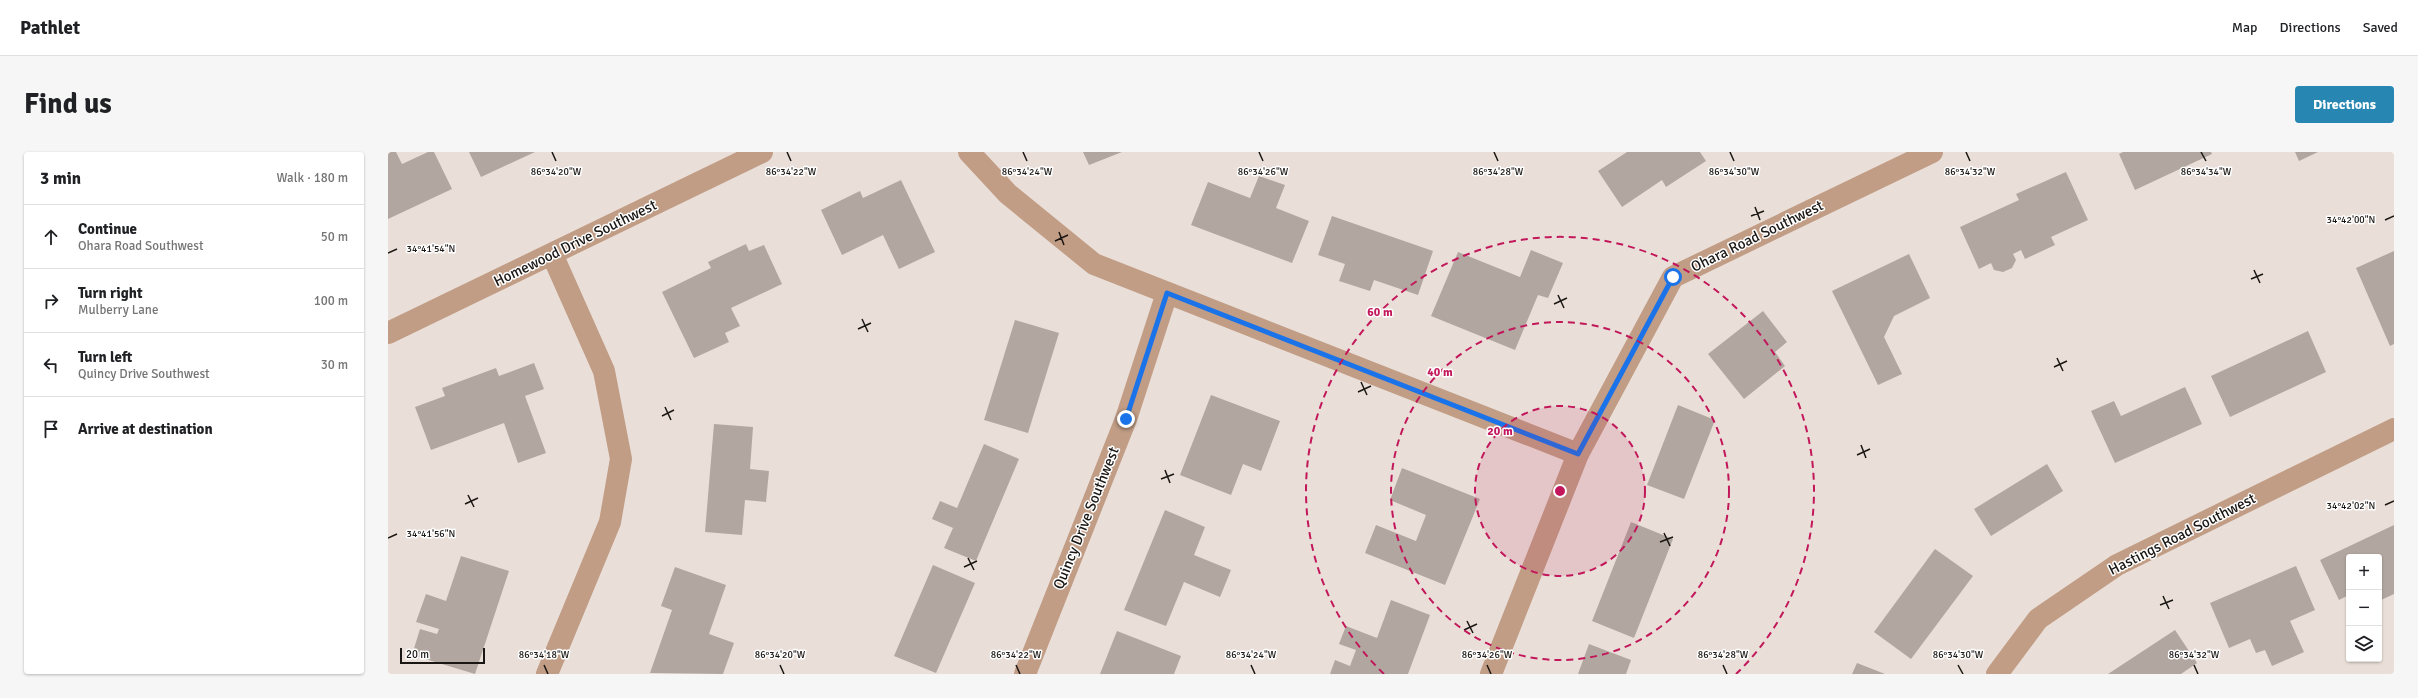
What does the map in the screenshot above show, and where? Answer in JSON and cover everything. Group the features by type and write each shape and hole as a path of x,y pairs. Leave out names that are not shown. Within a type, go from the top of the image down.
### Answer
{"street":[{"name":"Homewood Drive Southwest","path":"388,333 762,152"},
{"path":"969,152 1008,194 1094,264 1578,454"},
{"name":"Ohara Road Southwest","path":"1491,674 1578,454 1673,277 1932,152"},
{"path":"547,674 610,522 622,459 604,371 552,254"},
{"name":"Quincy Drive Southwest","path":"1025,674 1126,419 1167,293"},
{"name":"Hastings Road Southwest","path":"1997,674 2038,619 2117,565 2394,429"}],"building":[{"path":"388,152 396,152 402,164 428,152 434,152 452,189 388,219"},
{"path":"469,152 535,152 481,177"},
{"path":"1083,152 1122,152 1089,165"},
{"path":"1627,152 1700,152 1706,161 1666,187 1662,180 1622,207 1598,171"},
{"path":"2123,152 2211,152 2212,154 2135,190 2119,154"},
{"path":"2295,152 2318,152 2299,161"},
{"path":"2066,172 2088,220 2051,237 2055,245 2025,259 2021,250 2013,254 2016,260 2012,268 2003,272 1994,270 1991,263 1979,269 1960,227 2019,200 2016,194"},
{"path":"1259,176 1285,185 1276,208 1309,221 1292,263 1191,225 1208,182 1250,198"},
{"path":"901,180 935,252 899,269 883,235 842,255 821,210 860,191 863,198"},
{"path":"1332,216 1433,251 1418,295 1374,280 1370,291 1339,281 1345,264 1318,255"},
{"path":"746,244 749,251 764,245 782,284 731,308 740,326 725,333 729,342 694,358 662,292 711,268 708,262"},
{"path":"1531,250 1563,263 1548,298 1538,295 1515,350 1431,316 1458,252 1520,277"},
{"path":"2394,251 2394,344 2390,346 2356,268"},
{"path":"1909,254 1930,298 1894,316 1884,337 1902,374 1878,385 1832,291"},
{"path":"1763,311 1787,342 1775,352 1785,366 1744,399 1708,354"},
{"path":"1015,320 1059,333 1028,433 984,420"},
{"path":"2308,331 2326,372 2230,417 2211,376"},
{"path":"534,363 544,389 525,396 546,453 518,463 504,423 431,450 415,407 445,396 442,388 496,368 499,376"},
{"path":"2185,387 2202,424 2115,463 2091,411 2114,401 2121,416"},
{"path":"1211,395 1280,421 1261,471 1243,464 1231,495 1180,475"},
{"path":"1678,405 1715,420 1684,499 1647,485"},
{"path":"714,424 753,427 750,469 769,471 766,502 745,500 742,535 705,532"},
{"path":"984,444 1019,459 976,561 944,548 953,528 932,519 940,501 957,508"},
{"path":"2047,464 2063,491 1991,536 1974,509"},
{"path":"1402,468 1480,499 1445,585 1365,553 1376,525 1416,541 1426,515 1390,500"},
{"path":"1165,510 1205,527 1194,555 1231,570 1220,597 1184,582 1166,626 1124,610"},
{"path":"1631,522 1673,539 1634,638 1592,621"},
{"path":"2394,525 2394,594 2382,600 2382,554 2346,554 2346,596 2339,600 2320,560"},
{"path":"1935,549 1973,576 1911,659 1874,632"},
{"path":"461,556 509,571 475,674 412,655 420,629 437,634 439,629 416,622 426,594 446,601"},
{"path":"933,565 975,583 936,673 894,656"},
{"path":"2296,566 2315,610 2290,621 2304,652 2272,666 2265,650 2256,653 2250,639 2229,648 2210,603"},
{"path":"675,567 726,585 709,634 734,643 723,674 650,673 672,610 661,606"},
{"path":"1391,600 1430,615 1408,674 1330,674 1335,660 1350,666 1356,650 1339,644 1346,626 1377,638"},
{"path":"2175,630 2197,663 2181,674 2108,674"},
{"path":"1117,631 1181,656 1174,674 1100,674"},
{"path":"1589,644 1631,660 1626,674 1578,674"},
{"path":"1857,663 1885,674 1852,674"}],"route":[{"path":"1126,419 1167,293 1578,454 1673,277"}]}
